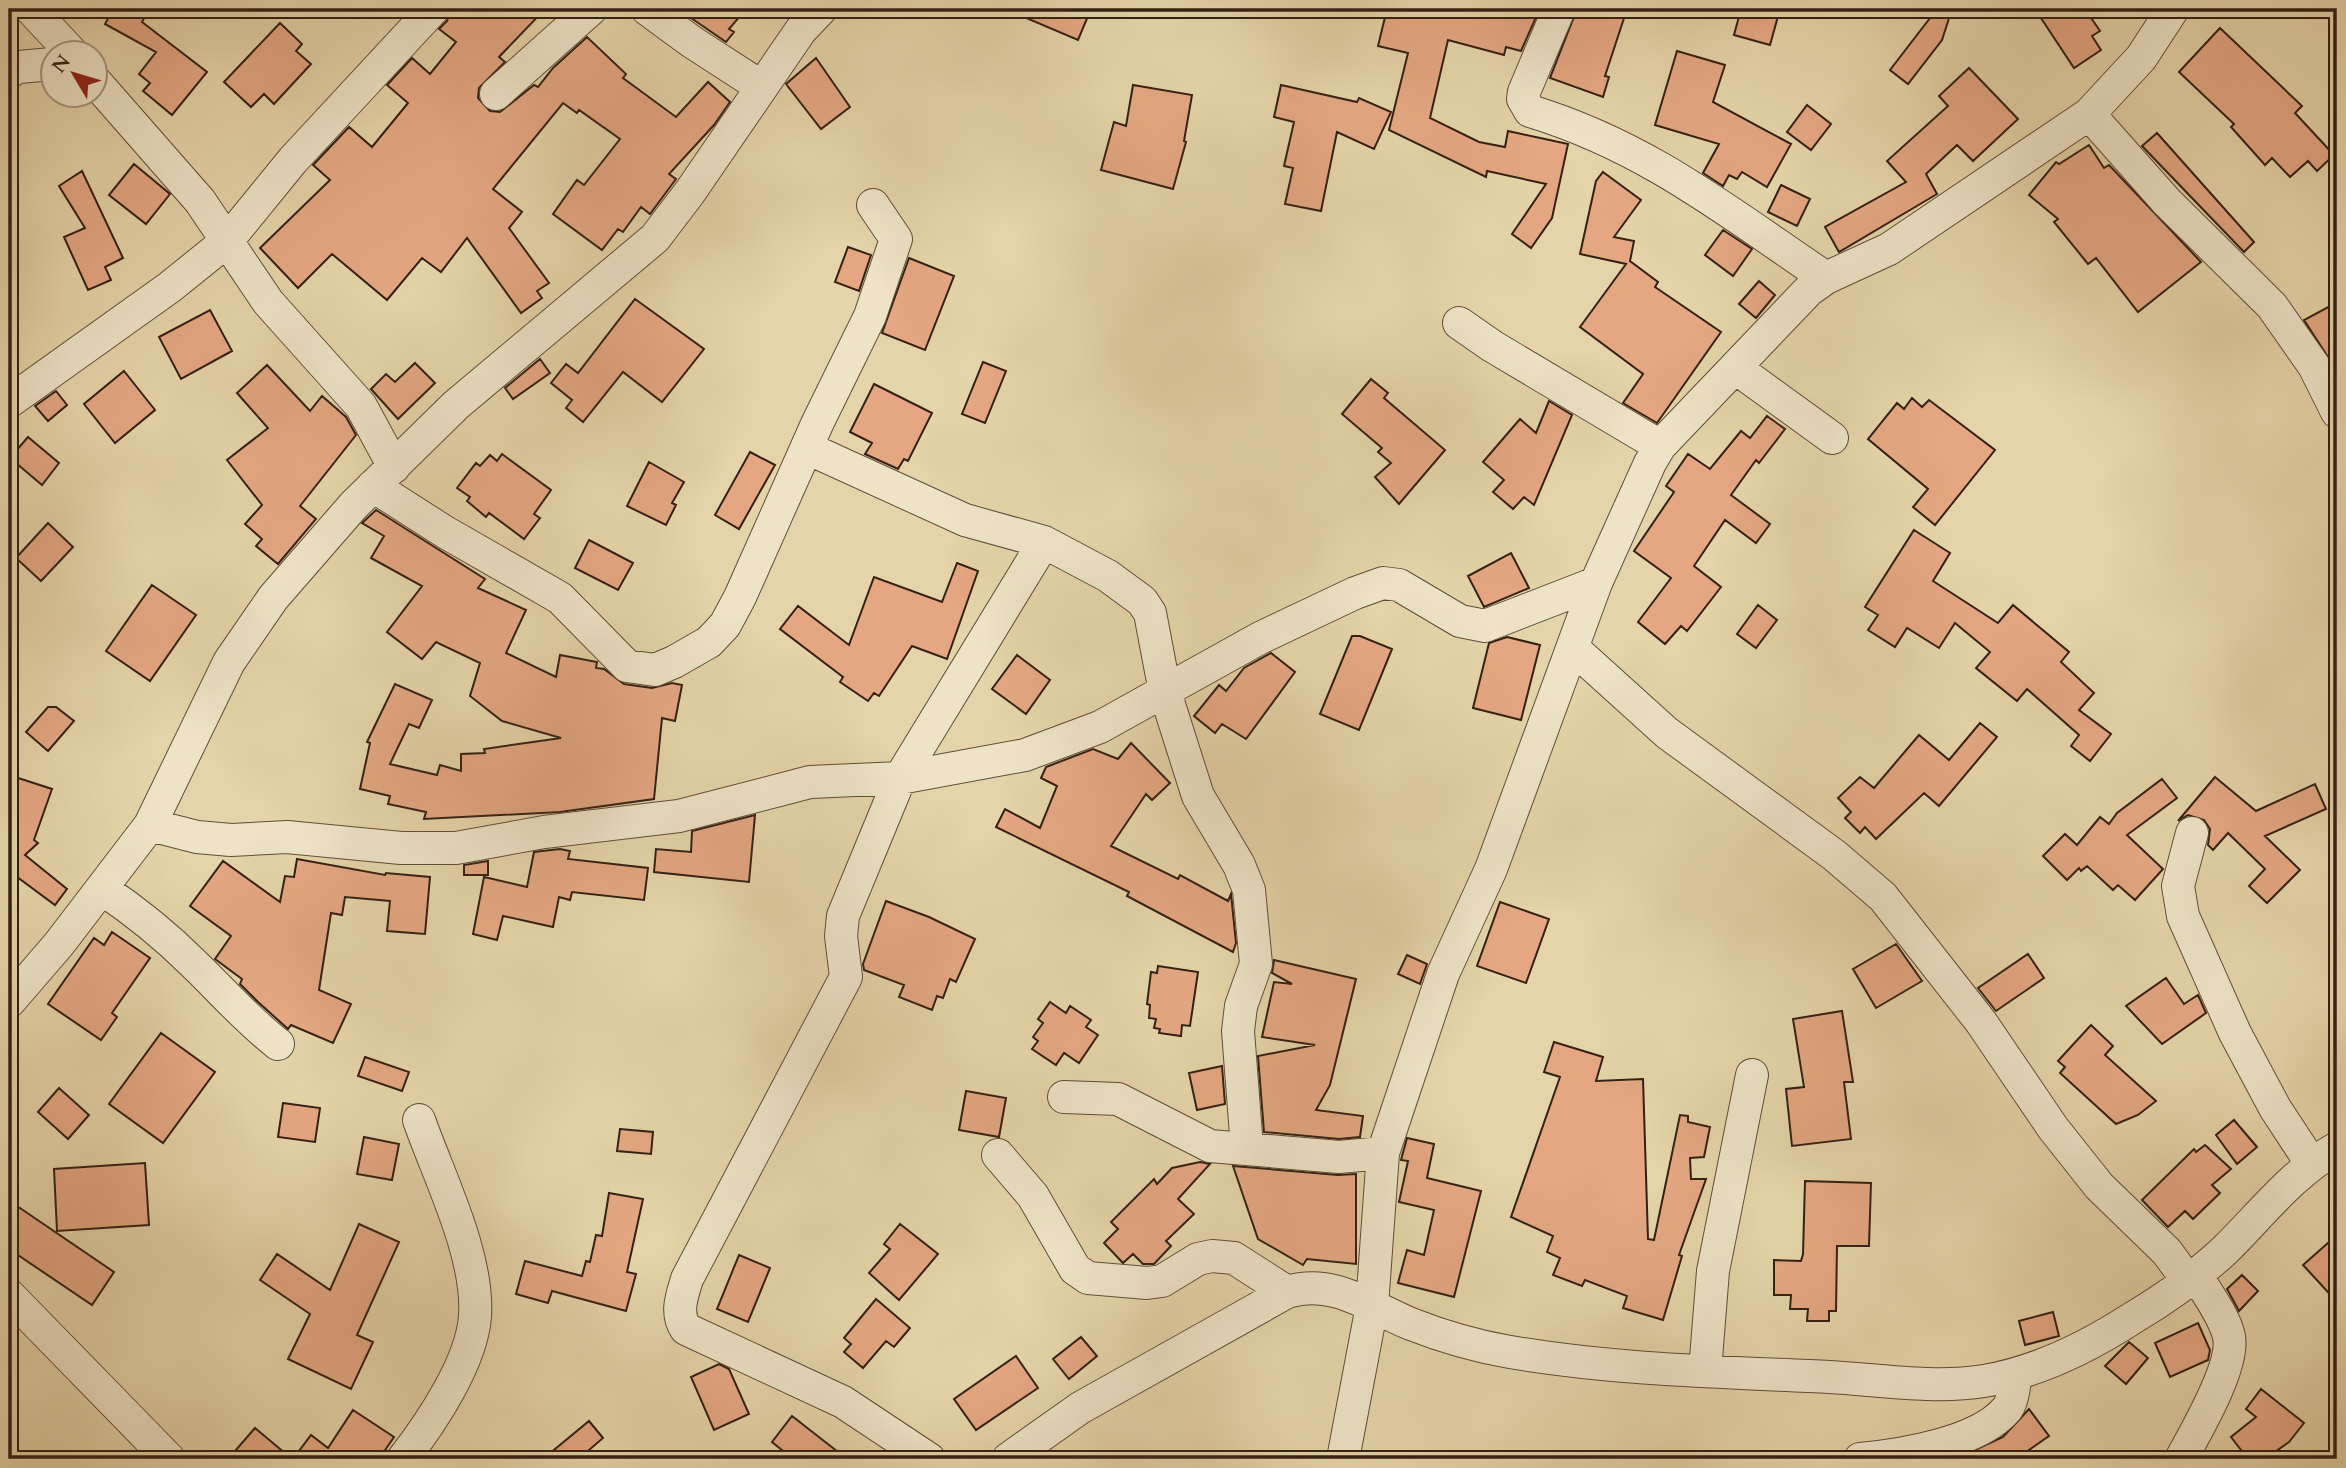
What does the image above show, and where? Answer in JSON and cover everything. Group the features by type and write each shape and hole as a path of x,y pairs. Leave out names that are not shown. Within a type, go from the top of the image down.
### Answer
{"street":[{"path":"31,9 58,38"},
{"path":"9,402 170,287 227,241 293,160 433,9"},
{"path":"496,94 591,9"},
{"path":"647,9 692,43 760,86"},
{"path":"9,1002 102,889 150,825 229,662 273,598 383,476 456,405 522,346 567,314 654,238 729,136 760,86 801,30 821,9"},
{"path":"1559,9 1524,92 1523,99 1530,111 1594,134 1647,159 1755,227 1826,278"},
{"path":"1343,1459 1372,1306 1383,1153 1443,974 1491,869 1596,583 1660,446 1737,369 1785,313 1826,278 1889,249 2089,114 2141,58 2173,9"},
{"path":"9,72 19,67 38,65"},
{"path":"108,96 200,201 268,302 365,412 383,476 444,532 560,598 627,666 655,670 696,651 725,625 755,566 807,447 870,316 896,244 894,234 873,205"},
{"path":"2089,114 2167,202 2272,306 2314,366 2337,412"},
{"path":"1459,323 1492,346 1660,446"},
{"path":"1737,369 1832,438"},
{"path":"807,447 965,520 1044,542 1108,576 1142,601 1150,613 1165,692 1198,796 1239,865 1249,890 1256,964 1241,1006 1238,1031 1247,1148"},
{"path":"929,1459 843,1402 695,1334 680,1321 680,1312 687,1279 846,977 841,936 844,916 900,778 1044,542"},
{"path":"150,825 230,841 287,837 401,848 456,848 544,832 679,816 810,782 900,778 1026,755 1100,727 1260,638 1355,593 1383,583 1399,585 1460,621 1485,626 1596,583"},
{"path":"1573,648 1667,733 1834,855 1896,910 1981,1022 2076,1157 2114,1203 2192,1277 2226,1329 2230,1348 2223,1372 2186,1457"},
{"path":"1008,1459 1080,1408 1287,1292 1302,1287 1333,1289 1463,1343 1551,1359 1705,1371 1956,1384 2016,1374 2050,1363 2097,1340 2192,1277 2223,1252 2324,1155 2275,1108 2235,1033 2183,916 2178,886 2192,833"},
{"path":"102,889 131,908 194,963 249,1022 278,1044"},
{"path":"1705,1371 1713,1271 1752,1075"},
{"path":"1064,1097 1118,1099 1210,1146 1339,1157 1383,1153"},
{"path":"403,1459 420,1437 454,1377 472,1334 475,1315 469,1265 419,1120"},
{"path":"998,1155 1033,1196 1075,1269 1088,1278 1155,1282 1198,1259 1212,1256 1234,1258 1287,1292"},
{"path":"9,1295 169,1459"},
{"path":"1860,1459 1901,1455 1979,1431 2007,1409 2016,1374"}],"building":[{"path":"113,9 149,9 142,22 207,72 172,115 143,91 150,83 139,74 156,52 105,24"},
{"path":"451,9 545,9 499,57 505,62 479,88 478,98 490,111 500,112 534,85 538,87 553,68 587,37 626,74 623,78 676,117 708,82 730,102 714,125 669,174 676,179 650,214 641,207 623,232 618,229 602,250 553,214 577,180 584,185 620,139 579,110 577,113 563,103 493,189 522,212 509,228 549,283 537,291 542,298 521,313 467,238 441,272 422,258 387,300 332,254 298,288 260,248 330,180 313,165 349,127 372,147 408,103 387,85 412,58 430,74 456,42 439,29 447,21"},
{"path":"678,9 746,9 729,29 734,32 726,42"},
{"path":"1005,9 1091,9 1078,40"},
{"path":"1387,9 1437,9 1464,15 1465,9 1516,9 1537,15 1521,51 1506,47 1504,55 1448,40 1430,118 1479,142 1505,147 1508,131 1568,144 1552,218 1531,248 1512,234 1546,184 1487,171 1486,177 1389,130 1408,53 1378,46"},
{"path":"1577,9 1627,9 1605,76 1609,77 1603,97 1550,78"},
{"path":"1741,9 1780,9 1770,45 1734,35"},
{"path":"1937,9 1952,9 1942,40 1908,84 1890,70"},
{"path":"2035,9 2085,9 2100,31 2092,36 2101,50 2074,68"},
{"path":"280,23 302,44 296,51 311,64 274,104 264,94 251,107 224,82"},
{"path":"2220,28 2302,106 2295,113 2334,155 2317,171 2308,161 2290,177 2272,158 2265,165 2231,127 2234,124 2179,72"},
{"path":"1677,51 1725,65 1713,102 1791,144 1767,187 1742,172 1737,179 1729,175 1723,186 1703,173 1719,144 1655,125"},
{"path":"816,58 850,107 821,129 786,84"},
{"path":"1969,68 2018,119 1973,161 1957,145 1926,174 1937,194 1839,252 1825,227 1906,182 1887,161 1948,106 1939,96"},
{"path":"1133,85 1192,95 1184,141 1186,142 1173,189 1101,170 1114,122 1126,126"},
{"path":"1281,85 1357,102 1359,98 1391,112 1374,149 1337,132 1321,211 1285,204 1293,168 1284,166 1294,122 1274,117"},
{"path":"1807,105 1831,124 1811,150 1787,132"},
{"path":"2157,133 2254,242 2244,252 2142,146"},
{"path":"2089,145 2104,168 2109,165 2201,262 2138,312 2096,258 2088,264 2054,222 2058,219 2029,195 2056,162 2059,164"},
{"path":"134,164 170,194 146,224 109,195"},
{"path":"82,171 123,258 105,267 111,280 88,290 64,237 85,228 59,186"},
{"path":"1603,172 1641,200 1614,237 1634,241 1630,261 1658,282 1655,287 1721,332 1657,423 1623,403 1643,374 1580,327 1626,264 1580,254 1596,181"},
{"path":"1781,185 1810,199 1797,226 1768,212"},
{"path":"1723,230 1752,249 1733,276 1705,255"},
{"path":"848,247 871,255 859,291 835,282"},
{"path":"909,258 954,276 925,350 882,333"},
{"path":"1759,281 1775,295 1756,318 1739,304"},
{"path":"635,299 704,349 662,402 623,372 583,422 566,408 572,400 551,383 566,364 578,373"},
{"path":"2330,306 2337,318 2337,371 2304,320"},
{"path":"210,310 232,351 181,379 159,337"},
{"path":"540,359 550,373 513,399 505,388"},
{"path":"983,362 1006,371 985,423 962,414"},
{"path":"415,363 435,383 398,419 371,389 386,374 395,382"},
{"path":"267,365 310,411 322,396 346,417 356,435 300,506 316,519 278,564 256,546 262,539 245,524 262,505 227,460 268,428 237,393"},
{"path":"124,371 155,410 115,443 84,404"},
{"path":"1371,379 1388,393 1384,398 1445,450 1399,504 1375,477 1391,463 1378,452 1382,448 1342,414"},
{"path":"874,384 932,413 908,461 904,459 898,469 865,454 872,443 850,432"},
{"path":"56,391 67,405 48,421 35,406"},
{"path":"1912,398 1922,407 1929,400 1995,450 1935,525 1913,507 1928,489 1868,439 1897,403 1904,409"},
{"path":"1549,401 1572,415 1534,505 1524,497 1513,509 1493,492 1504,480 1483,462 1520,419 1536,433"},
{"path":"1767,416 1785,429 1759,463 1756,460 1731,495 1770,524 1756,543 1725,520 1694,566 1721,587 1687,631 1681,626 1665,644 1638,622 1671,578 1634,551 1674,492 1666,486 1688,454 1710,469 1741,431 1750,438"},
{"path":"28,437 59,463 42,485 10,458"},
{"path":"750,452 775,465 739,529 715,515"},
{"path":"502,454 551,490 534,514 540,518 524,539 489,513 486,517 467,501 470,497 457,488 476,463 480,466 490,455 497,461"},
{"path":"649,462 684,482 672,503 676,505 666,525 627,506"},
{"path":"376,510 485,579 478,588 526,610 506,653 556,677 560,655 597,662 596,668 604,669 624,684 652,688 672,683 682,685 675,721 662,718 654,799 560,812 424,819 426,812 388,804 390,796 360,789 370,743 367,742 395,684 432,700 419,728 409,724 390,764 437,775 440,765 461,771 461,754 485,753 484,749 561,738 502,721 470,696 480,663 436,642 422,659 387,632 422,586 371,558 384,536 362,523"},
{"path":"48,523 73,547 41,581 16,558"},
{"path":"1914,530 1950,553 1933,581 1998,623 2013,605 2069,652 2061,662 2094,693 2079,710 2111,734 2090,761 2071,746 2079,735 2027,689 2017,701 1976,668 1990,652 1955,623 1939,648 1907,628 1895,647 1868,630 1878,615 1865,607"},
{"path":"589,540 633,563 618,590 575,568"},
{"path":"1511,553 1529,588 1484,607 1468,576"},
{"path":"957,563 978,571 947,659 912,646 879,696 874,693 868,701 840,682 843,677 780,629 798,606 849,645 874,577 942,602"},
{"path":"152,585 196,615 150,681 106,651"},
{"path":"1758,605 1777,620 1756,648 1737,634"},
{"path":"1352,636 1360,636 1392,649 1359,730 1320,714"},
{"path":"1507,637 1540,645 1521,720 1473,708 1489,643"},
{"path":"1271,653 1295,672 1246,739 1222,724 1215,733 1194,716 1219,685 1226,691 1244,668"},
{"path":"1017,655 1050,680 1026,714 992,689"},
{"path":"48,707 56,707 74,721 48,751 26,732"},
{"path":"1980,723 1997,737 1939,806 1924,793 1876,839 1865,827 1860,833 1845,818 1851,812 1838,798 1860,777 1874,788 1919,735 1949,760"},
{"path":"1131,743 1170,783 1152,800 1146,794 1111,846 1178,879 1180,875 1228,901 1231,894 1236,943 1233,952 1127,896 1129,892 996,827 1005,809 1040,828 1057,786 1041,778 1046,767 1093,749 1118,759"},
{"path":"9,775 52,789 34,840 38,843 25,855 67,889 55,905 9,871"},
{"path":"2215,777 2256,811 2315,784 2326,809 2265,836 2300,870 2267,903 2249,886 2265,869 2228,833 2213,850 2208,845 2210,829 2204,820 2188,815 2178,821"},
{"path":"2162,779 2177,798 2127,835 2163,869 2135,900 2118,885 2113,890 2087,866 2081,871 2079,868 2067,880 2043,856 2065,834 2077,845 2100,817 2109,824 2117,813"},
{"path":"755,815 749,882 654,872 656,849 691,852 692,831"},
{"path":"560,849 570,851 568,859 648,868 644,900 572,892 570,900 559,897 553,927 503,916 497,940 473,934 484,877 527,887 534,852"},
{"path":"297,859 385,875 430,877 425,934 387,931 390,901 345,897 342,915 331,913 319,990 351,1004 333,1043 291,1025 288,1029 258,1002 240,984 242,979 215,959 231,936 190,906 223,861 280,902 285,876 294,877"},
{"path":"488,861 488,875 464,875 464,865"},
{"path":"886,901 929,917 975,939 956,982 950,979 943,998 937,996 932,1010 899,997 904,985 864,970 863,964"},
{"path":"1500,902 1549,919 1526,983 1477,966"},
{"path":"112,932 150,958 112,1013 117,1017 101,1040 48,1004 94,938 104,945"},
{"path":"1896,944 1922,981 1876,1008 1853,969"},
{"path":"2028,954 2044,978 1996,1011 1978,988"},
{"path":"1407,955 1427,964 1420,984 1398,974"},
{"path":"1274,960 1356,979 1330,1085 1316,1110 1363,1116 1360,1137 1339,1139 1264,1132 1258,1056 1315,1045 1262,1037 1274,982 1292,984 1272,973"},
{"path":"1158,966 1198,972 1190,1026 1182,1025 1181,1036 1159,1033 1160,1029 1154,1028 1156,1019 1149,1018 1150,1005 1147,1004 1151,972 1157,973"},
{"path":"2166,978 2184,1004 2198,995 2206,1013 2162,1044 2126,1006"},
{"path":"1050,1002 1066,1013 1070,1006 1091,1020 1086,1027 1098,1035 1079,1063 1064,1053 1056,1065 1032,1049 1038,1041 1033,1037 1043,1023 1038,1019"},
{"path":"1842,1011 1853,1082 1844,1082 1851,1139 1792,1146 1786,1089 1804,1087 1793,1019"},
{"path":"2091,1025 2113,1046 2105,1055 2156,1101 2138,1115 2116,1124 2060,1073 2065,1067 2058,1061"},
{"path":"161,1033 215,1072 163,1143 109,1104"},
{"path":"1554,1042 1603,1057 1596,1081 1643,1079 1648,1239 1654,1240 1680,1115 1688,1116 1688,1122 1710,1127 1704,1157 1690,1158 1691,1179 1706,1179 1679,1255 1682,1256 1663,1320 1623,1308 1627,1296 1585,1280 1582,1286 1553,1275 1560,1258 1547,1252 1553,1236 1511,1217 1560,1077 1544,1072"},
{"path":"365,1057 409,1072 402,1091 358,1076"},
{"path":"1222,1066 1225,1104 1197,1110 1189,1073"},
{"path":"59,1088 89,1115 68,1139 38,1112"},
{"path":"966,1091 1006,1098 999,1137 959,1130"},
{"path":"283,1103 320,1108 315,1142 278,1137"},
{"path":"2234,1120 2257,1147 2237,1164 2216,1135"},
{"path":"620,1129 653,1132 651,1154 617,1151"},
{"path":"364,1137 399,1144 392,1180 357,1174"},
{"path":"1407,1138 1434,1144 1427,1178 1481,1191 1454,1297 1398,1283 1407,1250 1424,1255 1434,1210 1399,1202 1408,1161 1401,1160"},
{"path":"2205,1145 2231,1169 2212,1185 2220,1193 2193,1219 2185,1211 2168,1227 2142,1200 2194,1149 2196,1152"},
{"path":"1200,1162 1210,1164 1178,1199 1194,1214 1166,1241 1171,1246 1154,1264 1143,1264 1133,1254 1123,1263 1104,1243 1118,1229 1111,1222 1154,1179 1157,1184 1172,1168"},
{"path":"145,1163 149,1225 57,1231 54,1169"},
{"path":"1233,1166 1338,1175 1356,1174 1356,1264 1307,1259 1303,1265 1258,1239"},
{"path":"1805,1181 1871,1183 1869,1246 1837,1246 1836,1311 1829,1311 1829,1321 1807,1321 1808,1309 1790,1309 1791,1295 1774,1295 1774,1260 1801,1261 1803,1254"},
{"path":"609,1193 643,1199 627,1272 636,1274 626,1311 552,1291 548,1303 516,1294 525,1261 582,1276 586,1261 590,1262 596,1235 602,1236"},
{"path":"17,1206 114,1272 92,1305 9,1249 9,1219"},
{"path":"359,1224 399,1242 357,1335 373,1342 351,1389 288,1359 310,1314 260,1280 277,1254 330,1290"},
{"path":"900,1224 938,1254 899,1300 869,1273 890,1249 884,1244"},
{"path":"2337,1235 2337,1302 2303,1265"},
{"path":"739,1255 770,1268 748,1322 717,1309"},
{"path":"2242,1275 2258,1291 2239,1311 2227,1289"},
{"path":"876,1299 910,1328 894,1347 886,1341 863,1368 844,1352 851,1344 844,1338"},
{"path":"2053,1312 2059,1336 2025,1345 2019,1321"},
{"path":"2198,1323 2210,1350 2208,1360 2170,1377 2155,1343"},
{"path":"1081,1337 1097,1356 1069,1379 1053,1359"},
{"path":"2129,1342 2148,1358 2126,1384 2105,1366"},
{"path":"1016,1356 1038,1388 976,1430 954,1399"},
{"path":"719,1364 729,1369 749,1414 714,1430 691,1377"},
{"path":"2261,1389 2304,1423 2289,1442 2265,1459 2248,1459 2231,1437 2256,1417 2246,1409"},
{"path":"2029,1409 2049,1436 2016,1459 1955,1459 2003,1437"},
{"path":"353,1410 394,1437 379,1459 293,1459 311,1435 328,1448"},
{"path":"792,1416 847,1459 793,1459 772,1442"},
{"path":"589,1421 603,1438 589,1450 597,1459 543,1459"},
{"path":"255,1428 292,1459 228,1459"}]}
